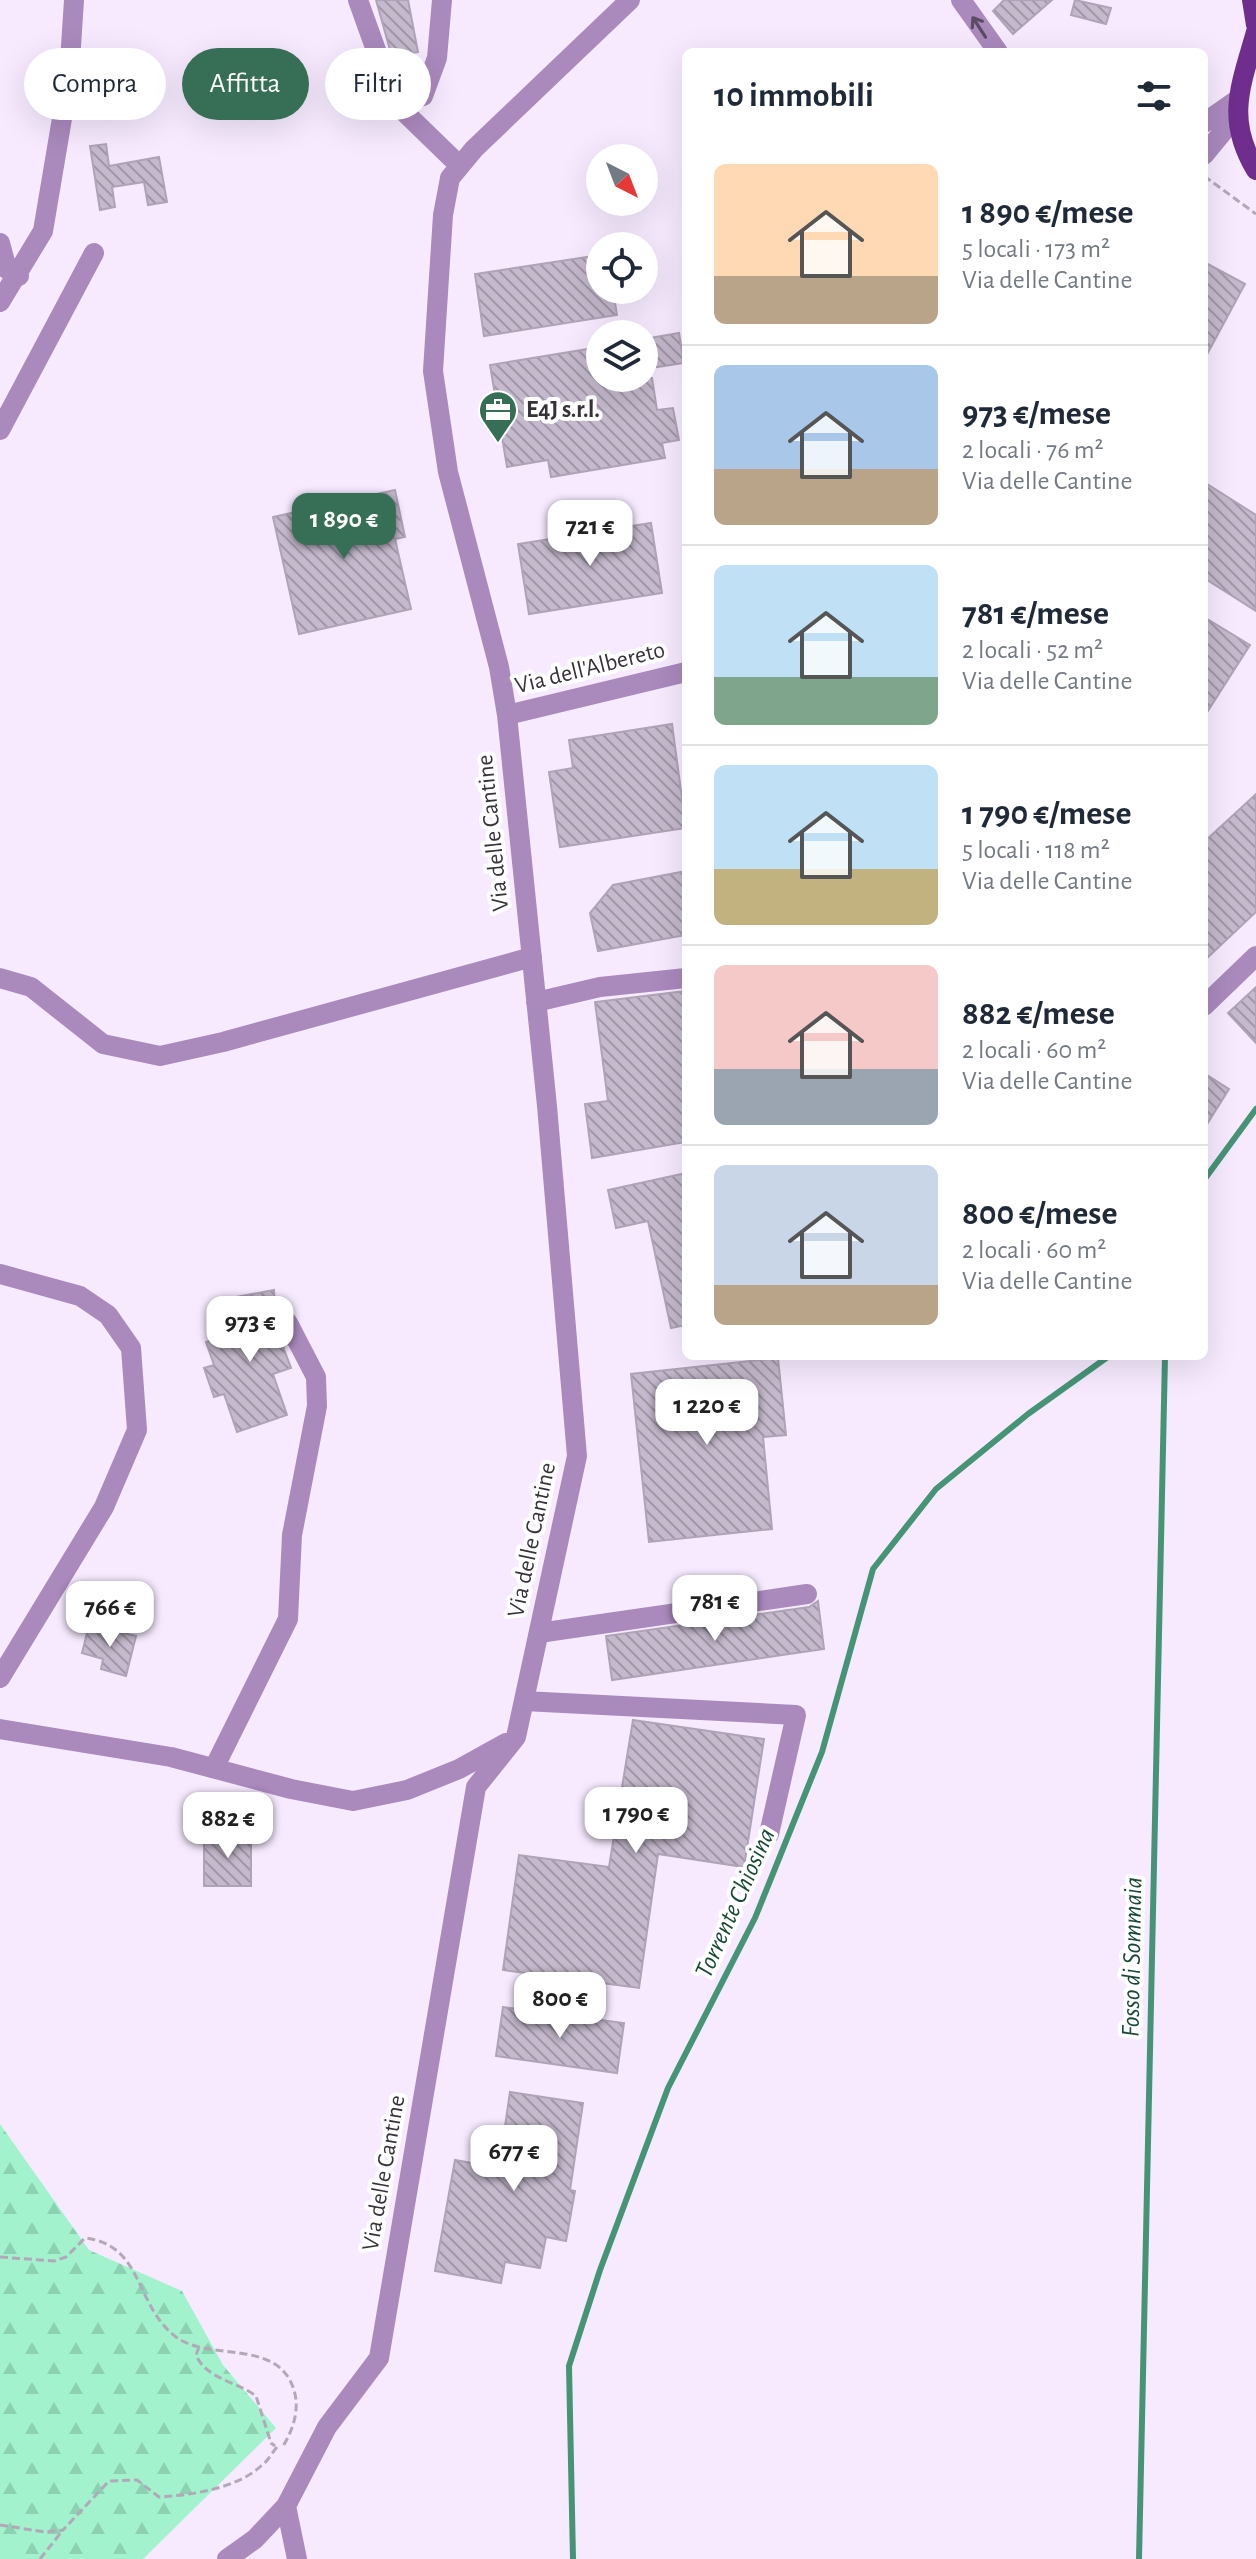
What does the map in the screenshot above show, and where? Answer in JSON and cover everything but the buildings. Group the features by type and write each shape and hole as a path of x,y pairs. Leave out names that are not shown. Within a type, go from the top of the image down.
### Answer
{"main road":[{"path":"1252,0 1256,25"},
{"path":"1256,32 1236,108 1256,170"}],"street":[{"path":"0,302 19,276 43,231 69,77 74,0"},
{"path":"358,0 375,48"},
{"path":"431,74 437,58 442,0"},
{"name":"Via delle Cantine","path":"227,2559 255,2539 286,2506 327,2427 379,2358 476,1787 516,1737 577,1456 507,715 499,667 448,472 433,371 443,215 450,178 630,0"},
{"path":"961,0 995,48"},
{"path":"1208,121 1236,108"},
{"path":"1208,149 1236,108"},
{"path":"413,120 460,166"},
{"path":"0,243 7,269 19,276"},
{"path":"0,430 94,253"},
{"name":"Via dell'Albereto","path":"507,715 682,673"},
{"path":"1208,1002 1256,956"},
{"path":"0,978 31,987 103,1044 160,1056 223,1042 532,957"},
{"path":"536,1002 600,987 682,978"},
{"path":"0,1274 80,1296 108,1315 131,1348 137,1396 137,1430 104,1507 0,1678"},
{"path":"214,1768 288,1619 292,1535 317,1391 316,1377 288,1323"},
{"path":"539,1633 807,1594"},
{"path":"524,1701 796,1715 769,1834"},
{"path":"0,1729 171,1757 353,1801 407,1790 459,1769 516,1737"},
{"path":"286,2506 297,2559"}],"path":[{"path":"1208,179 1256,214"},
{"path":"0,2257 54,2261 66,2257 85,2238 112,2244 127,2259 149,2303 175,2336 199,2347 228,2349 269,2361 287,2375 296,2401 291,2433 259,2468 233,2483 186,2495 159,2497 137,2480 109,2481 40,2559"},
{"path":"199,2347 196,2355 200,2364 225,2382 256,2396 271,2443 280,2448"},
{"path":"0,2525 45,2532 63,2530"}],"green space":[{"path":"0,2124 89,2250 182,2291 223,2365 276,2428 143,2559 0,2559"}],"waterway":[{"path":"1208,1175 1256,1109"},
{"name":"Torrente Chiosina","path":"573,2559 569,2366 600,2270 668,2088 755,1918 822,1752 873,1569 936,1489 1028,1414 1103,1360"},
{"name":"Fosso di Sommaia","path":"1139,2559 1165,1360"}],"place":[{"name":"E4J s.r.l.","path":"498,444"}]}
